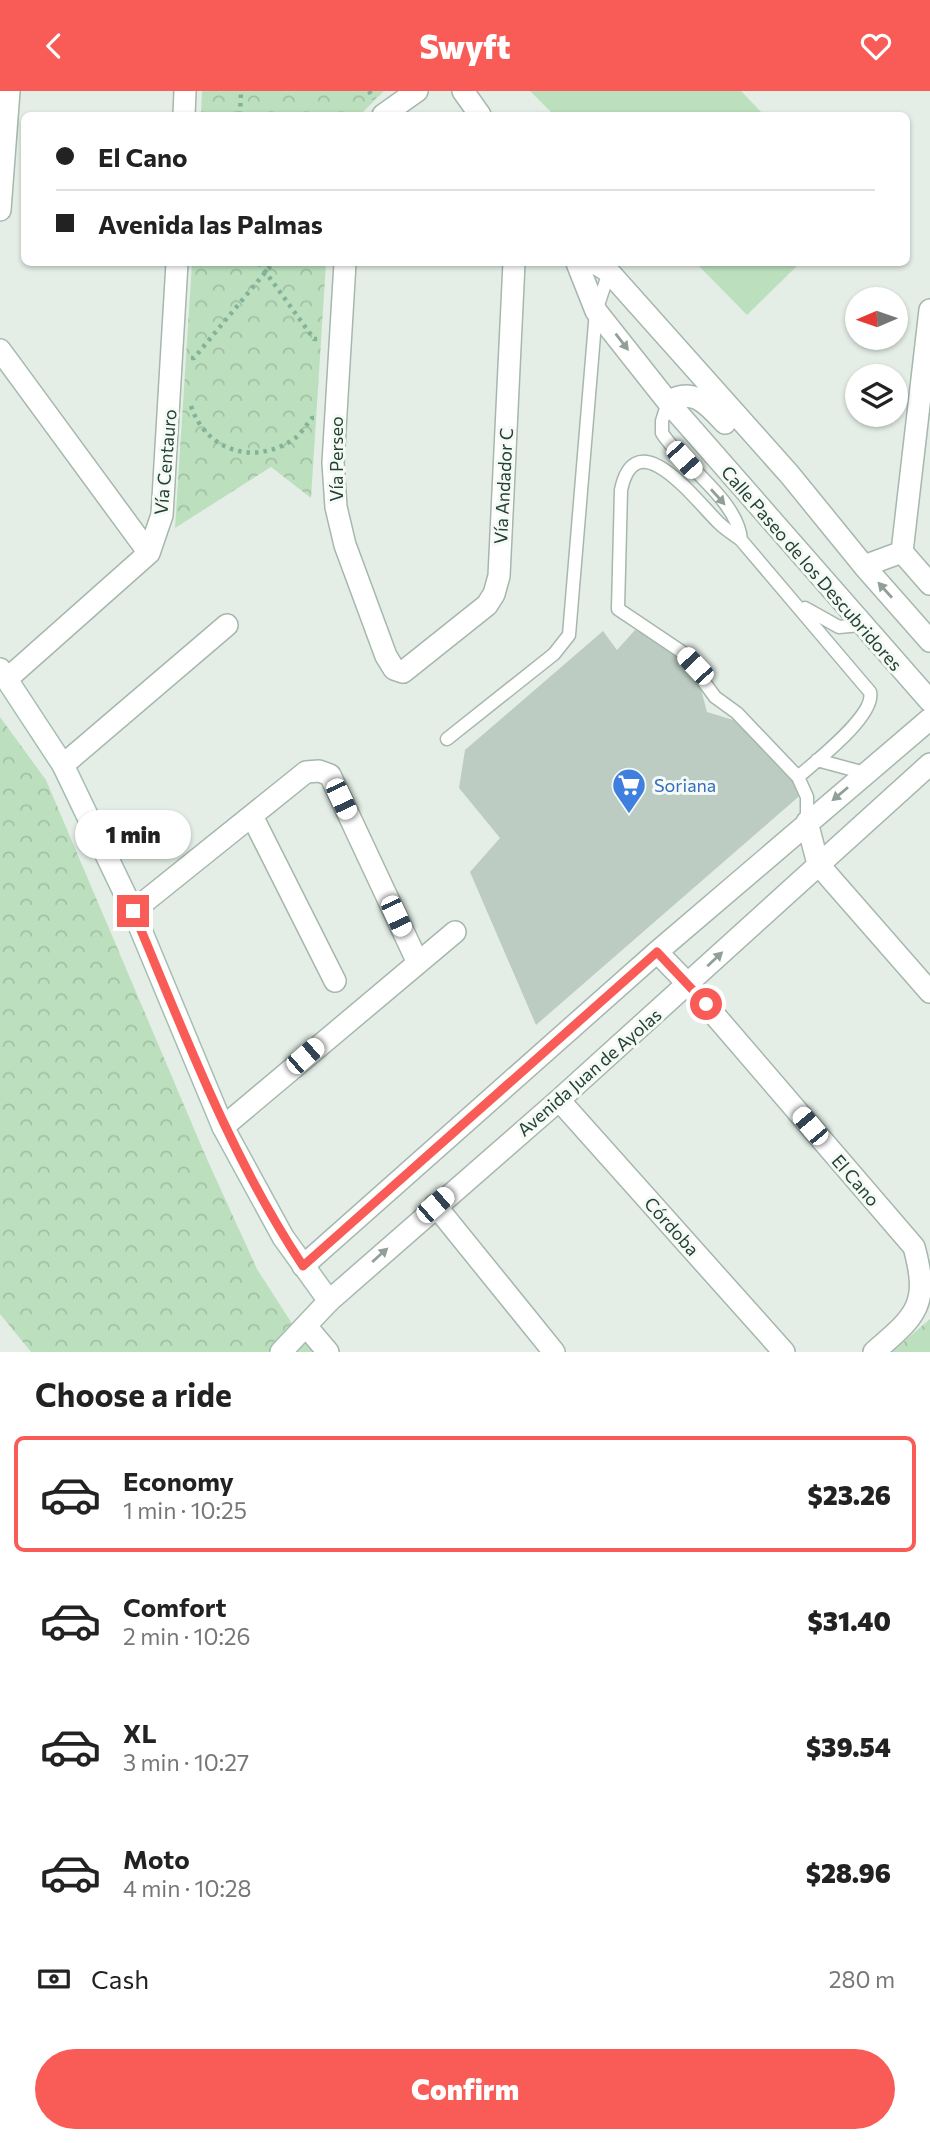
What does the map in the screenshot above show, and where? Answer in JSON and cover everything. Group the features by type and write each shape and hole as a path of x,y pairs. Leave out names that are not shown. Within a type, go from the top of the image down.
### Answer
{"street":[{"path":"0,210 9,91"},
{"path":"184,112 185,91"},
{"path":"387,112 417,91"},
{"path":"463,91 478,112"},
{"name":"Vía Centauro","path":"4,674 149,553 162,515 177,266"},
{"name":"Vía Perseo","path":"345,266 335,420 335,496 345,545 386,656 396,671 410,670"},
{"name":"Vía Andador C","path":"410,670 487,605 497,586 514,266"},
{"name":"Calle Paseo de los Descubridores","path":"578,266 596,311 668,402 860,625 930,701"},
{"name":"Calle Paseo de los Descubridores","path":"602,267 790,475 930,641"},
{"path":"930,310 902,552 930,585"},
{"path":"0,350 149,553"},
{"name":"Calle Paseo de los Descubridores","path":"668,402 682,395 696,397 710,407 764,466 774,472 790,475"},
{"path":"864,566 902,552"},
{"path":"63,765 227,625"},
{"path":"4,674 63,765 133,911 223,1127 269,1213 329,1301"},
{"path":"303,1266 657,952 930,719"},
{"name":"Avenida Juan de Ayolas","path":"281,1352 329,1301 435,1205 559,1100 930,764"},
{"path":"133,911 306,772 319,771 330,775 418,963"},
{"path":"252,816 335,981"},
{"path":"807,822 818,864 930,992"},
{"path":"223,1127 455,932"},
{"name":"El Cano","path":"657,952 688,984 914,1247 923,1264 928,1291 923,1309 874,1352"},
{"name":"Córdoba","path":"559,1100 784,1352"},
{"path":"435,1205 554,1352"},
{"path":"306,1326 328,1352"}],"lane":[{"path":"447,739 554,654 569,635 602,267"},
{"path":"668,402 662,421 662,433 729,509 740,530 741,540"},
{"path":"798,777 863,716 872,696 868,687 741,540 720,524 662,466 648,461 637,463 626,473 621,489 617,606 621,614 664,638 682,652 715,697 737,713 798,777 807,797 807,822"},
{"path":"799,604 839,627 860,625"},
{"path":"817,760 865,773"}],"path":[{"path":"240,112 241,91"},
{"path":"262,266 314,339 340,339"},
{"path":"172,358 194,358 270,266"},
{"path":"170,403 191,404 197,424 209,439 245,452 281,446 296,437 312,418 335,420"}],"green space":[{"path":"202,91 384,91 363,112 201,112"},
{"path":"530,91 741,91 761,112 551,112"},
{"path":"192,266 326,266 311,498 271,467 175,528"},
{"path":"699,266 797,266 747,315"},
{"path":"0,717 46,780 206,1157 257,1269 298,1333 315,1352 31,1352 0,1314"},
{"path":"930,1319 930,1352 892,1352"}],"building":[{"name":"Soriana","path":"635,630 655,638 678,653 699,682 707,712 740,722 804,792 536,1025 470,872 500,838 459,788 465,750 603,631 617,650"}],"place":[{"name":"Soriana","path":"629,815"}],"route":[{"path":"133,911 223,1127 269,1213 303,1266 657,952 706,1004"}]}
